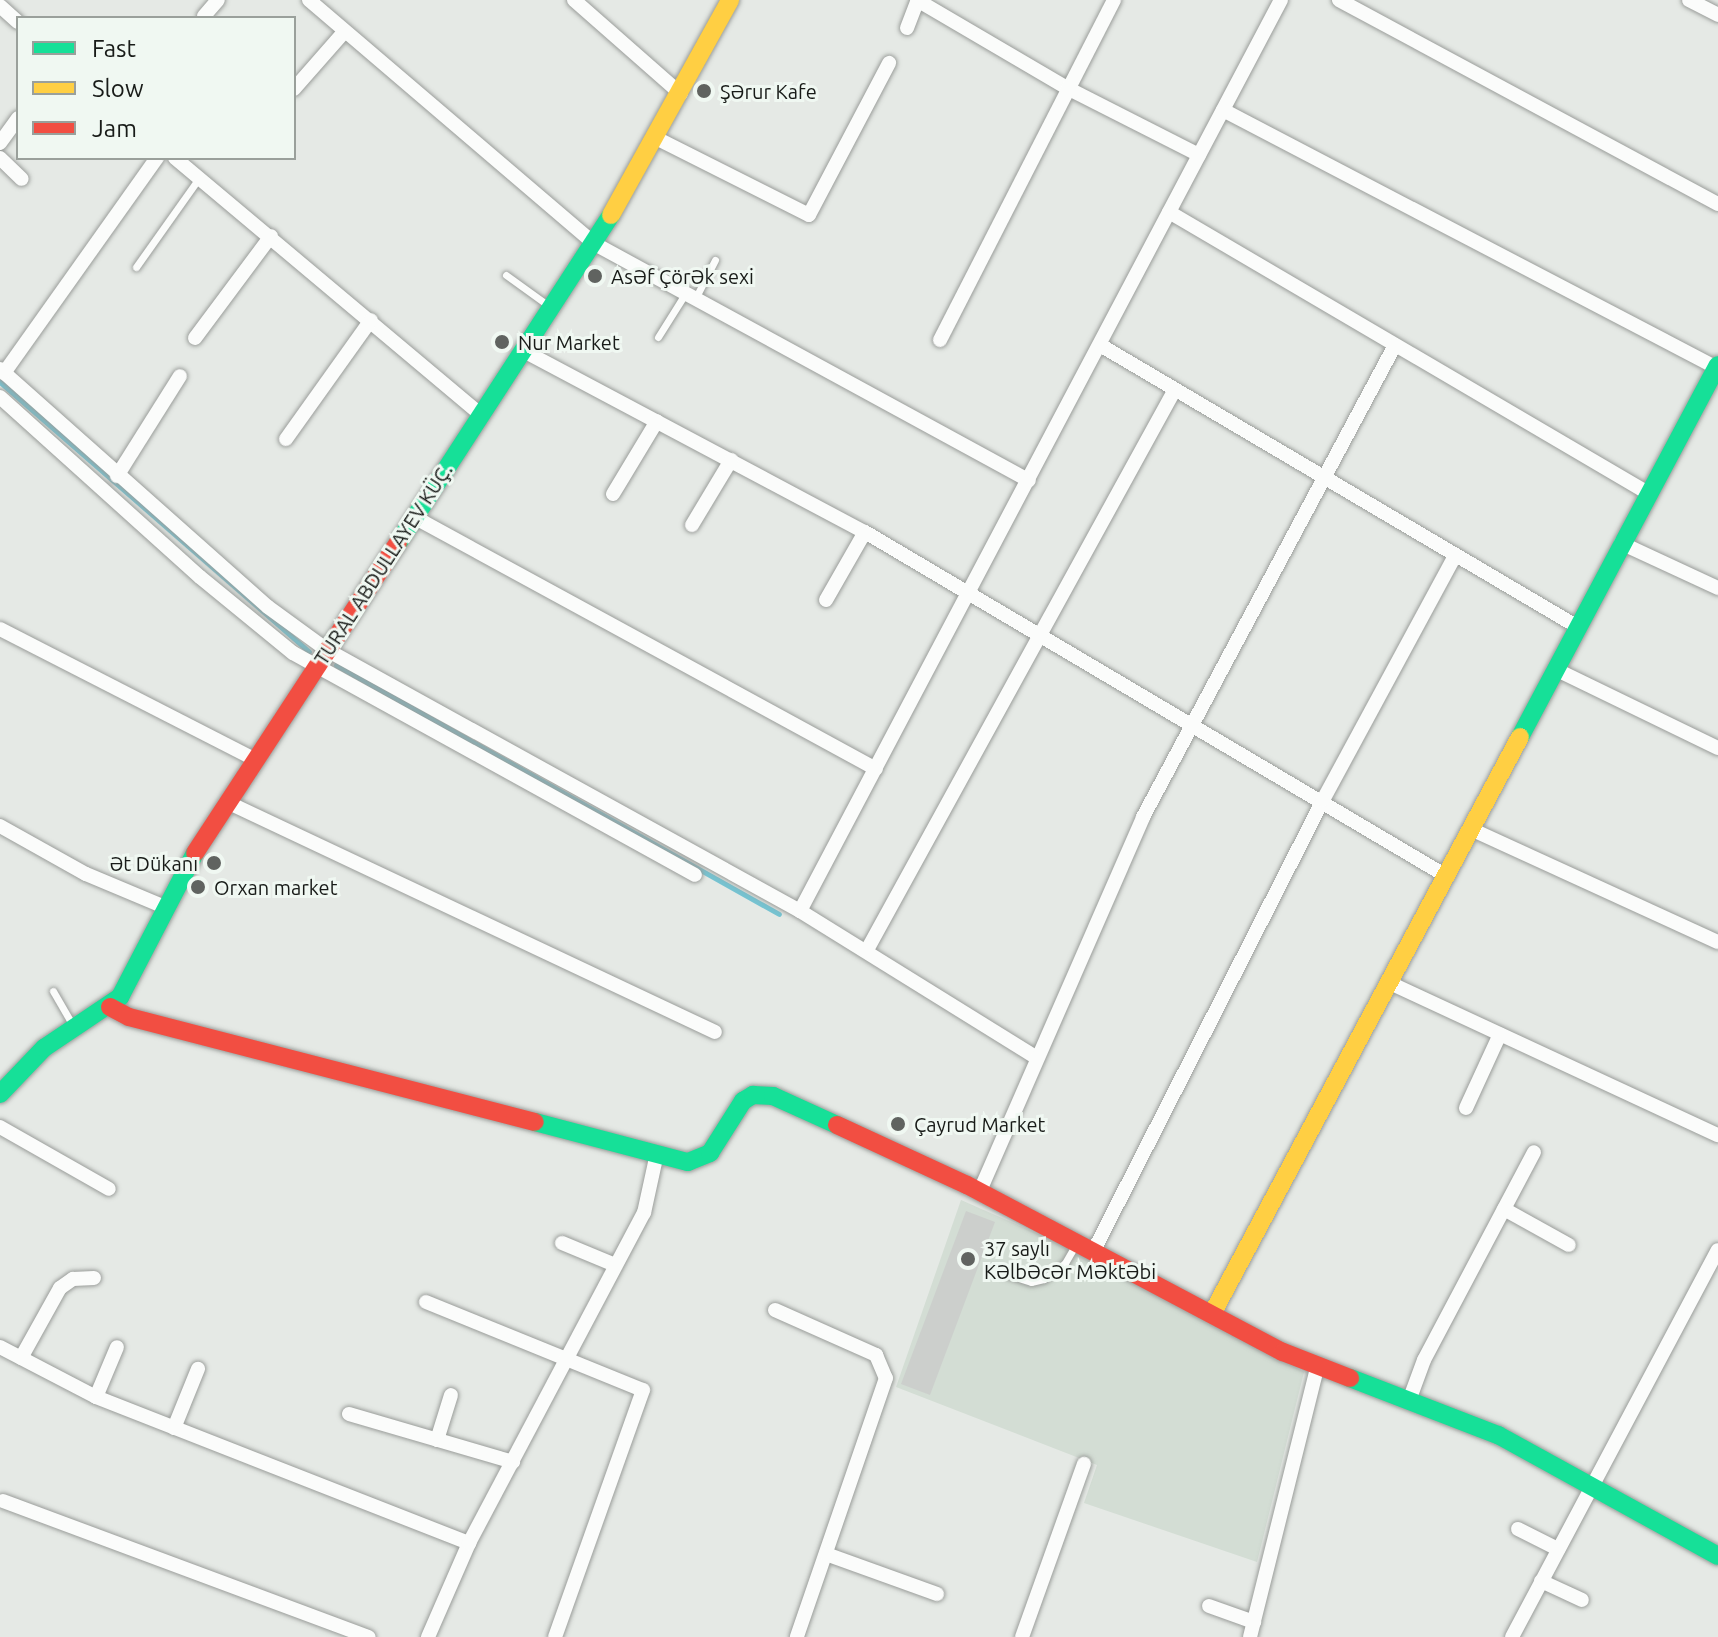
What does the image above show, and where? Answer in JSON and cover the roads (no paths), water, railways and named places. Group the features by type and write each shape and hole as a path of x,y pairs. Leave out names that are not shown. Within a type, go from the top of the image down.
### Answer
{"street":[{"path":"204,16 218,0"},
{"path":"309,0 595,244 1029,481"},
{"path":"574,0 681,94"},
{"name":"TURAL ABDULLAYEV KÜÇ.","path":"110,1007 165,907 256,760 522,350 595,244 658,139 730,0"},
{"path":"907,28 918,0 1067,88 1199,155"},
{"path":"940,340 1114,0"},
{"path":"800,911 1281,0"},
{"path":"1339,0 1718,204"},
{"path":"1689,0 1718,15"},
{"path":"0,6 16,20"},
{"path":"296,87 344,32"},
{"path":"658,139 809,215 889,63"},
{"path":"1212,1314 1392,984 1648,493 1712,391 1717,367 1223,110"},
{"path":"0,143 16,121"},
{"path":"0,158 22,179"},
{"path":"156,160 2,371 117,476 294,628 327,650 800,911 1037,1058"},
{"path":"177,160 480,414"},
{"path":"1169,212 1648,493"},
{"path":"195,338 271,236"},
{"path":"286,439 371,320"},
{"path":"1100,345 1576,626"},
{"path":"979,1193 1143,817 1395,345"},
{"path":"522,350 865,532 1193,722 1448,877"},
{"path":"117,476 180,376"},
{"path":"867,950 1038,632 1174,391"},
{"path":"0,397 200,577 316,668 695,875"},
{"path":"613,494 657,421"},
{"path":"692,525 731,460"},
{"path":"414,517 876,769"},
{"path":"826,600 865,532"},
{"path":"1621,543 1718,588"},
{"path":"1085,1248 1455,556"},
{"path":"0,629 256,760"},
{"path":"1555,669 1718,748"},
{"path":"229,803 715,1032"},
{"path":"0,826 86,874 165,907"},
{"path":"1473,830 1718,942"},
{"path":"1392,984 1718,1135"},
{"path":"0,1094 44,1048 110,1007 129,1017 656,1158 703,1159 743,1101 761,1094 979,1193 1212,1314 1318,1365 1410,1398 1498,1435 1718,1556"},
{"path":"1466,1108 1500,1034"},
{"path":"0,1127 109,1189"},
{"path":"1410,1398 1424,1360 1534,1152"},
{"path":"428,1637 469,1543 644,1213 656,1158"},
{"path":"1504,1209 1569,1245"},
{"path":"562,1243 615,1265"},
{"path":"1512,1637 1718,1250"},
{"path":"21,1358 60,1288 73,1279 94,1278"},
{"path":"426,1302 636,1385 643,1398 555,1637"},
{"path":"775,1310 876,1355 886,1378 797,1637"},
{"path":"0,1347 96,1397 469,1543"},
{"path":"96,1397 117,1347"},
{"path":"1209,1606 1252,1630 1318,1365"},
{"path":"174,1428 198,1369"},
{"path":"437,1440 451,1395"},
{"path":"349,1414 513,1462"},
{"path":"1022,1637 1084,1464"},
{"path":"3,1501 369,1637"},
{"path":"1518,1529 1558,1549"},
{"path":"826,1554 937,1594"},
{"path":"1541,1581 1582,1600"}],"lane":[{"path":"136,267 199,178"},
{"path":"658,337 715,260"},
{"path":"506,275 551,308"},
{"path":"53,991 74,1027"},
{"path":"990,1269 1031,1282 1044,1279 1085,1248"}],"waterway":[{"path":"0,382 309,652"},
{"path":"336,665 779,914"}],"place":[{"name":"Şərur Kafe","path":"704,91"},
{"name":"Asəf Çörək sexi","path":"595,276"},
{"name":"Nur Market","path":"502,342"},
{"name":"Ət Dükanı","path":"214,863"},
{"name":"Orxan market","path":"198,887"},
{"name":"Çayrud Market","path":"898,1124"},
{"name":"37 saylı Kəlbəcər Məktəbi","path":"968,1259"}]}
